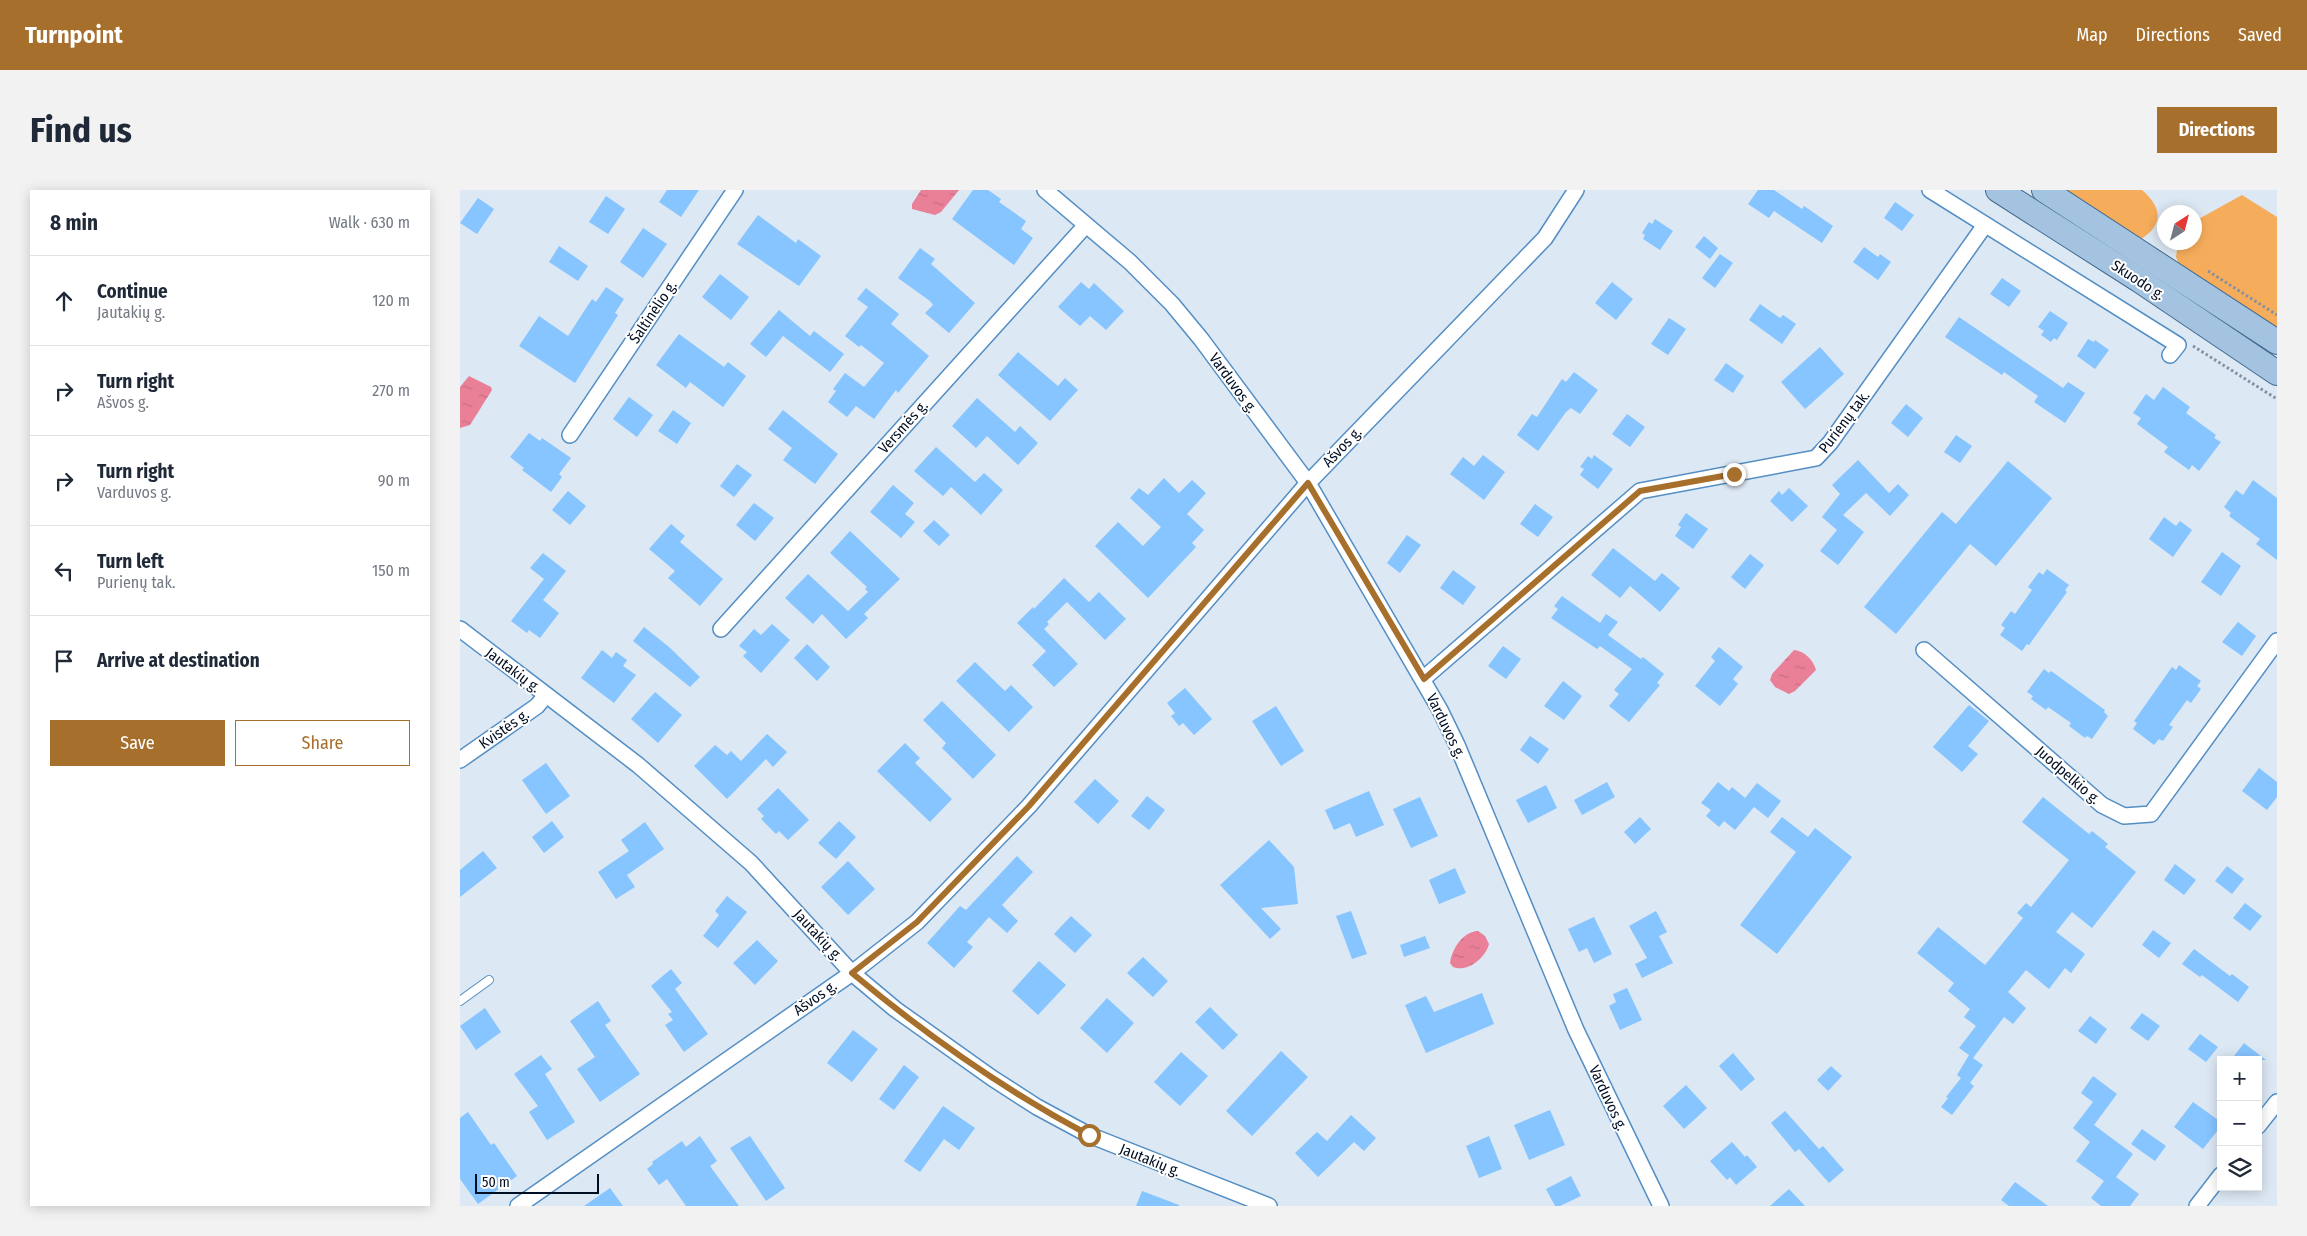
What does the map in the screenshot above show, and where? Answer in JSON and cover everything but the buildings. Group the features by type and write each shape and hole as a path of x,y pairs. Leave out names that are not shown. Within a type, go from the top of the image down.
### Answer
{"main road":[{"name":"Skuodo g.","path":"1998,190 2139,280 2277,373"},
{"name":"Skuodo g.","path":"2044,190 2277,342"}],"street":[{"name":"Šaltinėlio g.","path":"570,435 735,190"},
{"name":"Varduvos g.","path":"1045,190 1130,262 1172,304 1201,339 1308,483 1424,679 1457,745 1576,1030 1661,1206"},
{"name":"Ašvos g.","path":"518,1206 852,973 917,922 1029,806 1308,483 1544,238 1576,190"},
{"path":"1930,190 2178,345 2170,355"},
{"name":"Versmės g.","path":"721,629 1086,225"},
{"name":"Purienų tak.","path":"1424,679 1640,491 1816,458 1852,413 1986,226"},
{"name":"Jautakių g.","path":"460,629 638,765 751,863 852,973 895,1009 1037,1108 1089,1135 1267,1206"},
{"name":"Juodpelkio g.","path":"1924,650 2102,805 2124,816 2151,814 2277,641"},
{"name":"Kvistės g.","path":"460,760 537,706 546,695"},
{"path":"2262,1121 2277,1102"},
{"path":"2197,1206 2217,1180"}],"lane":[{"path":"460,1001 489,980"}],"shaded area":[{"path":"2063,190 2142,190 2149,196 2157,209 2157,222 2154,228 2141,239"},
{"path":"2242,195 2277,217 2277,330 2180,267 2176,257 2177,250 2202,250 2202,217"}],"water":[{"path":"921,190 959,190 941,212 935,215 912,209 912,204"},
{"path":"469,376 491,387 492,390 470,425 460,428 460,387"},
{"path":"1794,650 1802,652 1808,657 1816,670 1795,691 1789,694 1775,687 1770,680 1772,674"},
{"path":"1478,931 1485,936 1489,944 1484,954 1470,966 1465,968 1453,967 1450,963 1451,957 1459,942 1468,934"}],"route":[{"path":"1089,1135 1037,1108 992,1078 895,1009 852,973 917,922 1029,806 1308,483 1424,679 1640,491 1734,474"}]}
